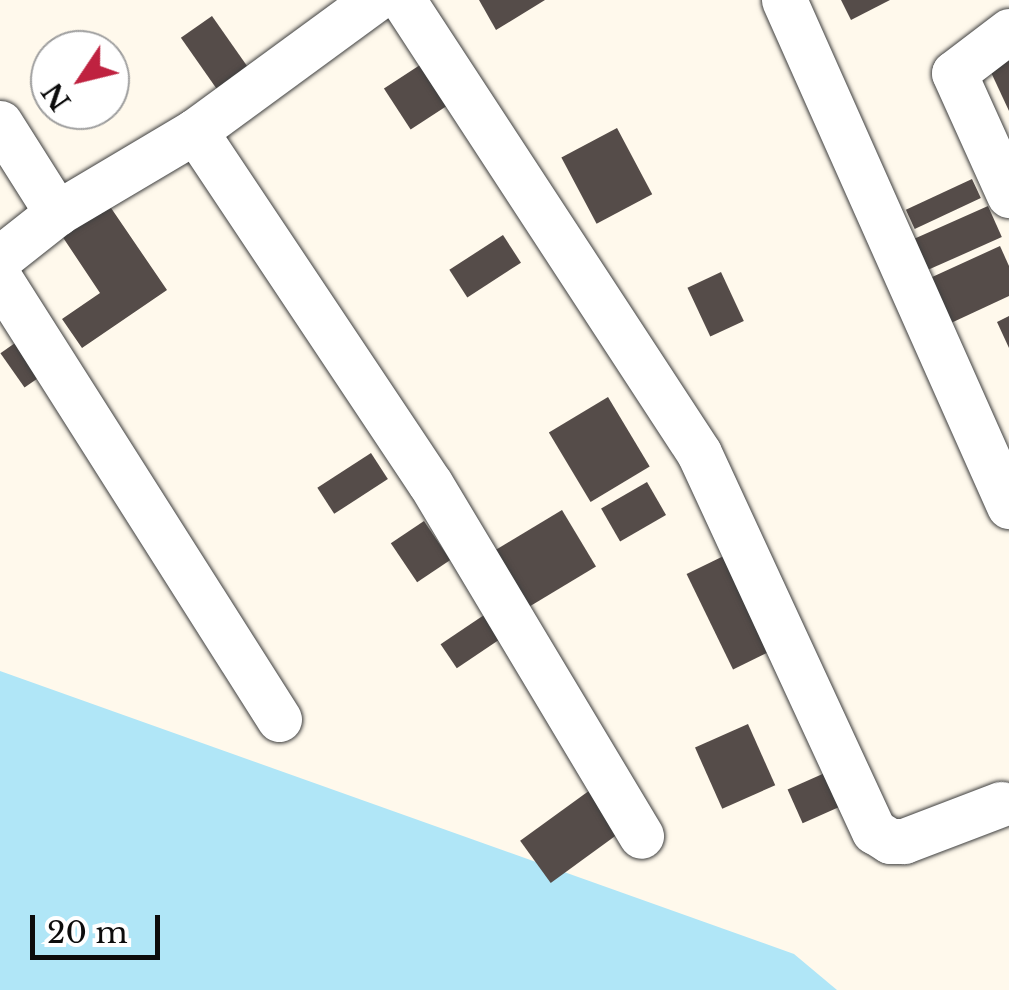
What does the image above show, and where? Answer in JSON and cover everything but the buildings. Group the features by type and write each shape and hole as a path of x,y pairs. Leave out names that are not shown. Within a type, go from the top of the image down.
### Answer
{"street":[{"path":"0,258 57,213 196,131 374,0"},
{"path":"402,0 699,453 874,830 890,841 904,841 1000,804"},
{"path":"784,0 1009,506"},
{"path":"1009,31 954,73 1009,195"},
{"path":"0,123 57,213"},
{"path":"196,131 430,483 641,836"},
{"path":"0,279 279,718"}],"water":[{"path":"0,671 794,954 837,990 0,990"}]}
